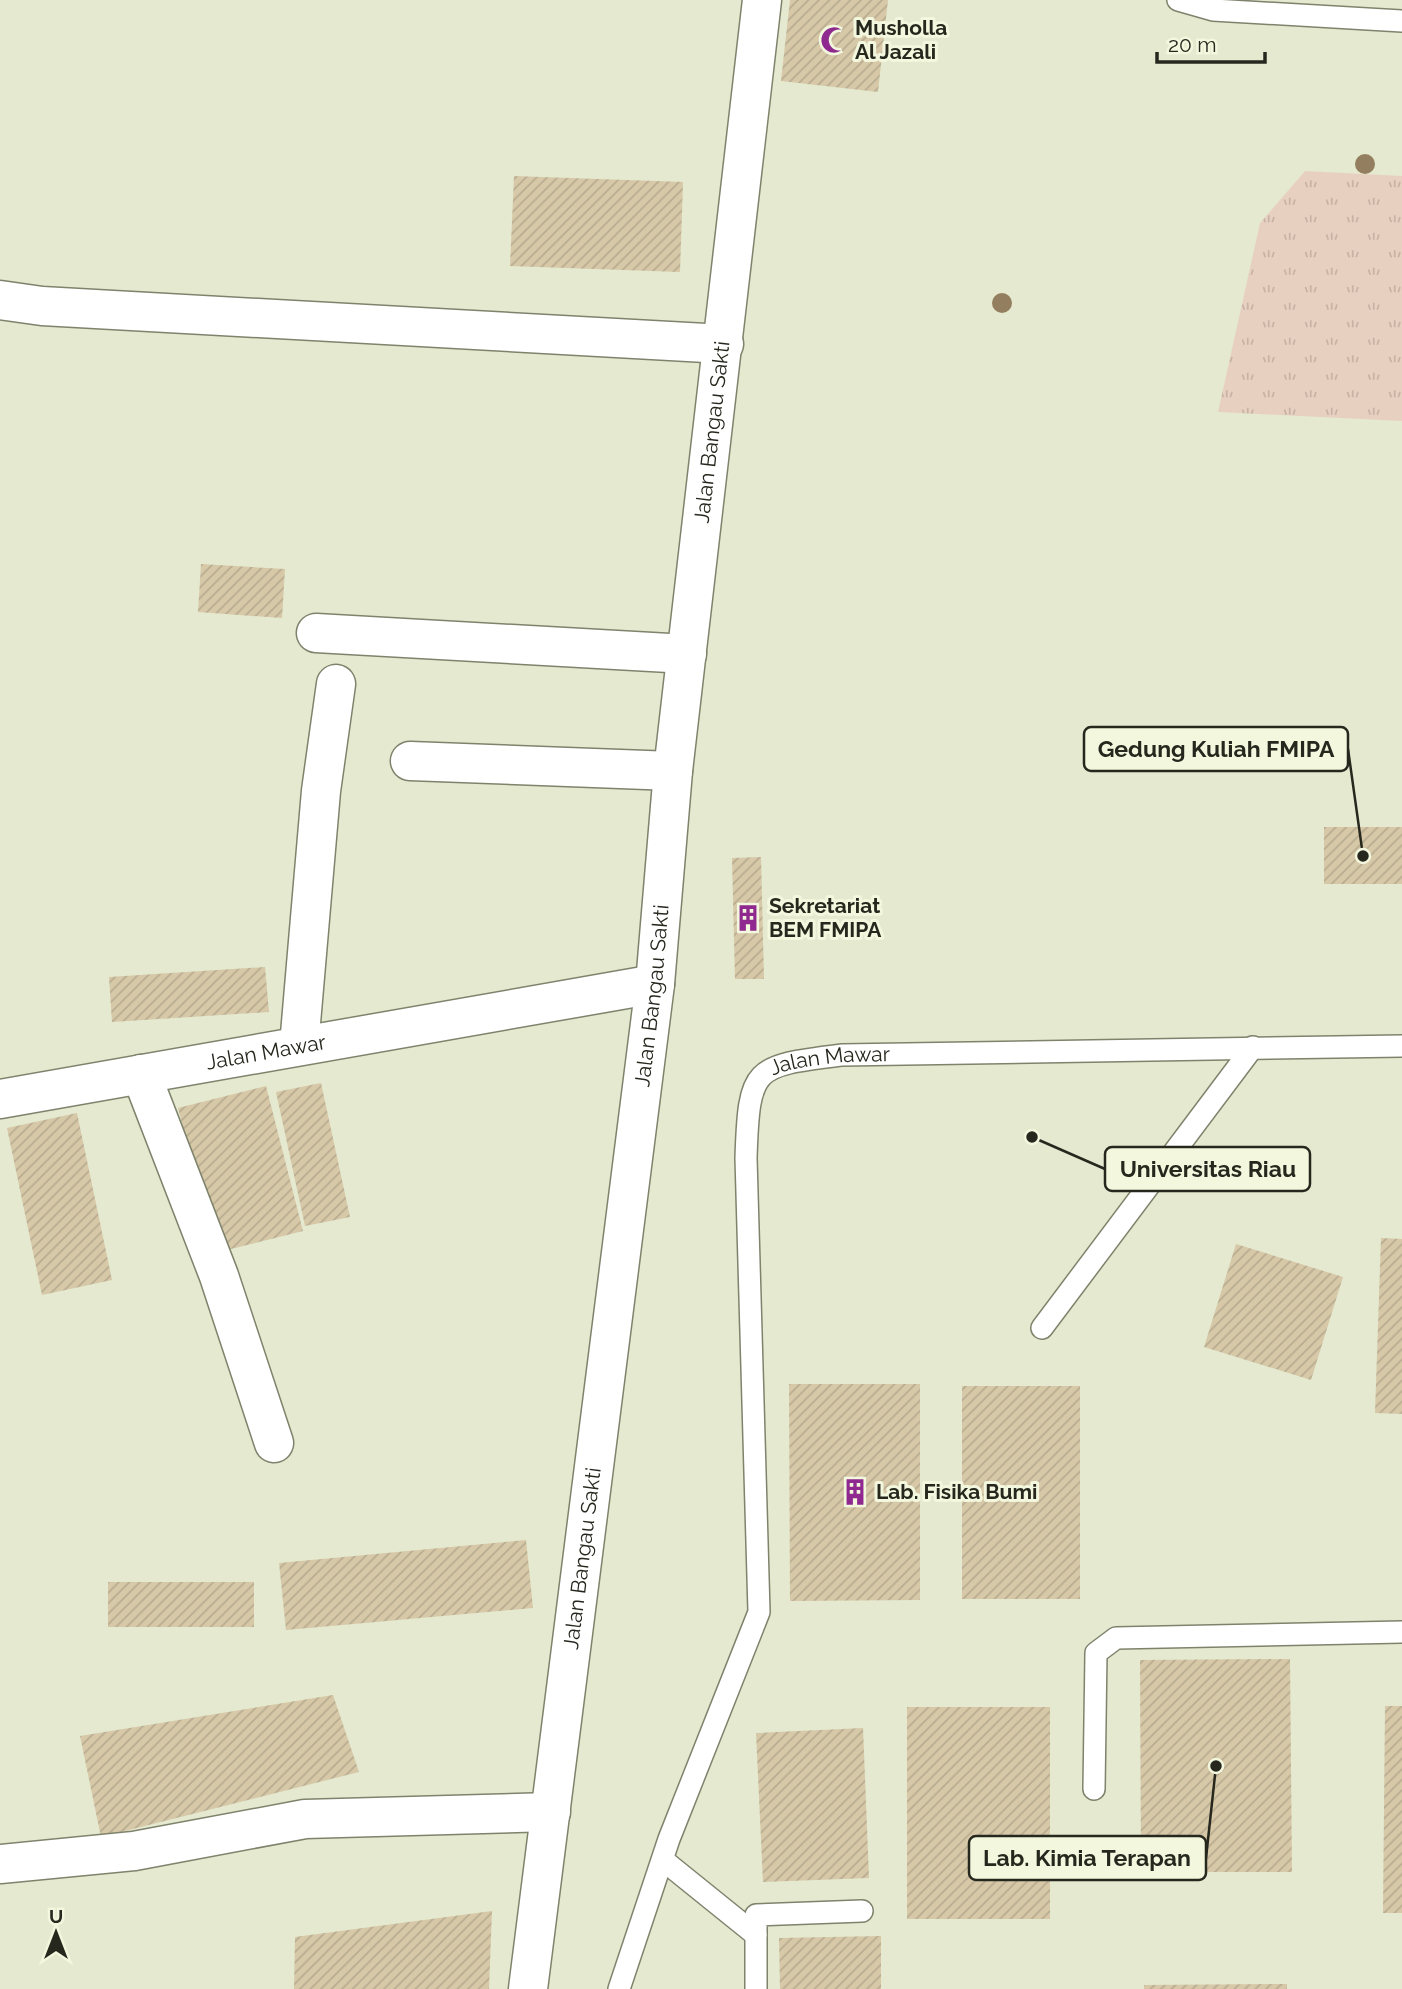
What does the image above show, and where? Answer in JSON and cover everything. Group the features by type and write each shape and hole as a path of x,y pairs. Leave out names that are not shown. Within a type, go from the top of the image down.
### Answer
{"street":[{"name":"Jalan Bangau Sakti","path":"528,1989 655,984 673,771 762,0"},
{"path":"0,300 55,307 724,344"},
{"path":"316,633 687,654"},
{"path":"299,1046 321,791 336,684"},
{"path":"410,761 673,771"},
{"name":"Jalan Mawar","path":"0,1099 655,984"},
{"path":"141,1074 219,1276 274,1443"},
{"path":"0,1864 134,1850 305,1819 551,1812"}],"lane":[{"path":"1178,0 1213,10 1402,21"},
{"path":"1042,1328 1253,1046"},
{"name":"Jalan Mawar","path":"663,1860 759,1612 746,1158 748,1102 762,1074 781,1063 842,1055 1253,1046 1402,1046"},
{"path":"1094,1788 1096,1653 1116,1638 1402,1632"},
{"path":"618,1989 663,1860 756,1935"},
{"path":"756,1989 756,1915 862,1911"}],"green space":[{"path":"1305,171 1402,176 1402,421 1218,412 1260,223"}],"building":[{"name":"Musholla Al Jazali","path":"790,0 888,0 878,92 781,81"},
{"path":"514,176 683,182 680,272 510,266"},
{"path":"201,564 285,569 282,618 198,612"},
{"path":"1324,827 1402,827 1402,884 1324,884"},
{"name":"Sekretariat BEM FMIPA","path":"761,857 764,979 735,979 732,858"},
{"path":"265,967 269,1012 112,1022 109,977"},
{"path":"321,1083 350,1217 305,1226 276,1092"},
{"path":"266,1086 303,1231 215,1253 178,1108"},
{"path":"77,1113 112,1280 42,1295 7,1128"},
{"path":"1381,1238 1402,1239 1402,1414 1375,1413"},
{"path":"1236,1244 1343,1277 1311,1380 1204,1347"},
{"name":"Lab. Fisika Bumi","path":"789,1384 920,1384 920,1600 790,1601"},
{"path":"962,1386 1080,1386 1080,1599 962,1599"},
{"path":"526,1540 533,1608 286,1630 279,1563"},
{"path":"108,1582 254,1582 254,1627 108,1627"},
{"path":"1290,1659 1292,1872 1141,1872 1140,1660"},
{"path":"333,1695 359,1772 101,1837 80,1736"},
{"path":"1385,1706 1402,1706 1402,1913 1383,1913"},
{"path":"907,1707 1050,1707 1050,1919 907,1919"},
{"path":"863,1728 869,1878 763,1882 756,1733"},
{"path":"492,1911 489,1989 294,1989 295,1937"},
{"path":"881,1936 881,1989 780,1989 779,1938"},
{"path":"1287,1984 1287,1989 1144,1989 1144,1985"}],"place":[{"name":"Musholla Al Jazali","path":"834,40"},
{"name":"Gedung Kuliah FMIPA","path":"1363,856"},
{"name":"Sekretariat BEM FMIPA","path":"748,918"},
{"name":"Universitas Riau","path":"1032,1137"},
{"name":"Lab. Fisika Bumi","path":"855,1492"},
{"name":"Lab. Kimia Terapan","path":"1216,1766"}]}
